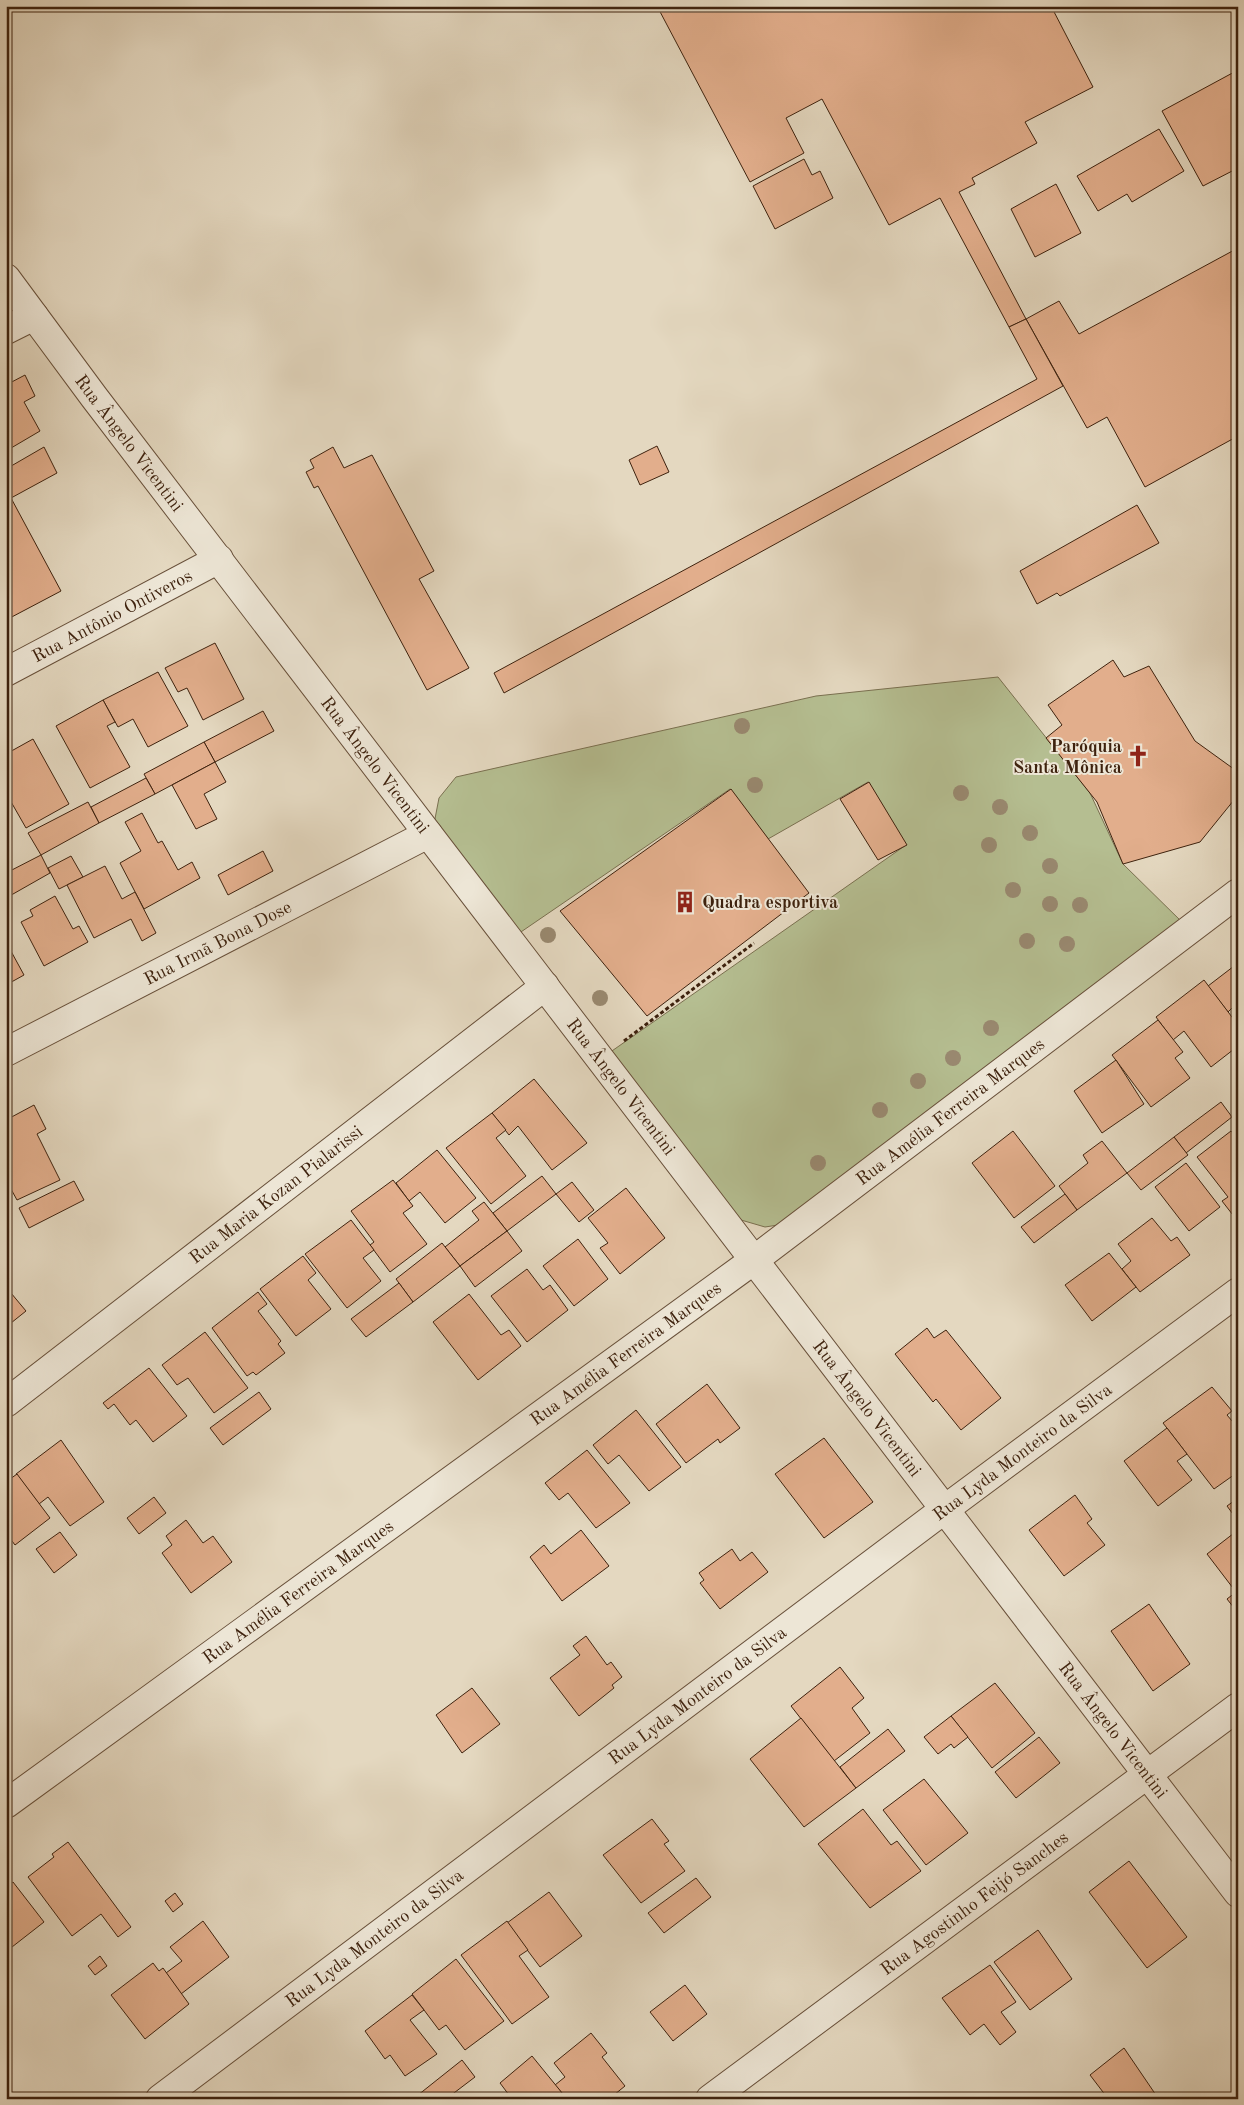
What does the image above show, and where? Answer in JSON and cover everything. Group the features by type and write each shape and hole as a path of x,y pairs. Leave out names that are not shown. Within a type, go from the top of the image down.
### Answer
{"street":[{"name":"Rua Ângelo Vicentini","path":"6,278 428,834 1238,1893"},
{"path":"6,330 34,316"},
{"name":"Rua Antônio Ontiveros","path":"6,672 219,560"},
{"name":"Rua Irmã Bona Dose","path":"6,1052 428,834"},
{"name":"Rua Amélia Ferreira Marques","path":"6,1804 754,1260 1238,893"},
{"name":"Rua Maria Kozan Pialarissi","path":"6,1403 545,986"},
{"name":"Rua Lyda Monteiro da Silva","path":"160,2099 945,1509 1238,1292"},
{"name":"Rua Agostinho Feijó Sanches","path":"710,2099 1238,1707"}],"path":[{"path":"600,1059 754,943"}],"green space":[{"path":"998,677 1090,793 1123,864 1183,923 791,1223 765,1227 741,1220 718,1197 609,1053 906,845 868,782 768,839 730,789 515,936 433,829 439,798 456,777 816,696"}],"building":[{"path":"657,6 1051,6 1093,87 1025,122 1037,143 972,178 975,184 959,192 1026,319 1009,327 940,198 889,225 822,99 786,118 804,153 750,182"},
{"path":"1238,70 1238,168 1203,186 1162,111"},
{"path":"1159,129 1184,171 1132,202 1127,194 1098,211 1077,176"},
{"path":"804,159 812,175 820,171 833,198 775,229 753,186"},
{"path":"1056,184 1081,233 1035,257 1011,209"},
{"path":"1238,248 1238,436 1145,487 1107,417 1087,428 1026,319 1059,301 1079,334"},
{"path":"1026,319 1063,386 504,693 494,673 1037,379 1009,327"},
{"path":"25,375 35,396 24,402 40,431 6,451 6,385"},
{"path":"657,446 669,472 640,485 629,460"},
{"path":"44,447 57,473 11,498 6,488 6,469"},
{"path":"333,447 344,468 372,455 434,571 419,579 469,668 427,690 318,486 314,488 306,472 314,468 310,460"},
{"path":"11,498 61,591 6,620 6,500"},
{"path":"1137,505 1159,543 1060,596 1057,593 1037,604 1020,571"},
{"path":"215,643 244,699 203,720 187,688 178,692 165,668"},
{"name":"Paróquia Santa Mônica","path":"1113,660 1124,677 1149,666 1195,741 1238,772 1238,795 1200,842 1123,864 1097,802 1046,738 1062,725 1048,705"},
{"path":"158,672 188,726 148,747 133,719 118,727 103,700"},
{"path":"103,700 115,722 107,726 130,767 90,788 56,726"},
{"path":"263,711 274,731 215,762 204,742"},
{"path":"33,739 69,804 26,828 6,793 6,754"},
{"path":"204,742 215,762 155,794 144,774"},
{"path":"215,762 226,782 204,794 217,819 196,829 172,785"},
{"path":"146,778 155,794 99,823 91,807"},
{"path":"869,782 907,845 878,860 840,799"},
{"name":"Quadra esportiva","path":"731,789 809,893 647,1016 560,911"},
{"path":"88,802 99,823 41,855 28,833"},
{"path":"142,813 158,843 162,841 178,870 192,862 200,878 144,909 120,863 141,851 125,822"},
{"path":"263,851 273,871 228,895 218,875"},
{"path":"41,855 50,873 6,898 6,873"},
{"path":"71,856 83,877 59,889 48,868"},
{"path":"105,866 122,899 135,892 156,933 142,941 131,919 94,938 67,885"},
{"path":"55,896 73,929 79,926 88,942 44,966 21,922 33,916 30,910"},
{"path":"6,942 24,975 6,985"},
{"path":"1238,963 1238,1015 1232,1008 1228,1012 1208,986"},
{"path":"1204,980 1238,1025 1238,1046 1211,1067 1184,1031 1173,1040 1156,1017"},
{"path":"1158,1020 1183,1052 1175,1058 1190,1078 1151,1107 1112,1055"},
{"path":"1116,1060 1144,1104 1102,1133 1074,1091"},
{"path":"534,1079 587,1143 552,1170 518,1126 509,1135 492,1113"},
{"path":"1221,1102 1232,1117 1186,1153 1174,1137"},
{"path":"34,1105 46,1129 37,1134 60,1180 17,1200 6,1180 6,1120"},
{"path":"492,1113 506,1130 496,1138 526,1176 491,1204 446,1148"},
{"path":"1013,1131 1055,1186 1014,1218 972,1163"},
{"path":"1231,1131 1238,1139 1238,1218 1236,1219 1222,1201 1228,1197 1197,1157"},
{"path":"1174,1137 1188,1155 1141,1190 1127,1173"},
{"path":"1102,1141 1127,1173 1077,1210 1059,1186 1088,1163 1083,1155"},
{"path":"437,1150 476,1198 445,1223 420,1192 409,1201 396,1183"},
{"path":"1186,1163 1220,1207 1189,1231 1155,1187"},
{"path":"542,1176 556,1194 507,1231 493,1213"},
{"path":"393,1180 413,1206 403,1213 427,1244 390,1272 370,1245 374,1242 351,1211"},
{"path":"74,1181 84,1200 29,1228 19,1208"},
{"path":"572,1182 594,1210 579,1222 556,1194"},
{"path":"626,1188 665,1238 620,1274 600,1248 608,1243 588,1218"},
{"path":"1065,1194 1077,1210 1034,1243 1021,1227"},
{"path":"484,1202 507,1231 460,1266 445,1247 479,1220 472,1211"},
{"path":"1152,1218 1171,1241 1177,1237 1190,1255 1140,1292 1122,1269 1131,1261 1118,1244"},
{"path":"351,1220 374,1250 363,1258 381,1281 347,1308 305,1254"},
{"path":"507,1231 522,1251 475,1287 460,1266"},
{"path":"578,1239 608,1279 574,1306 543,1266"},
{"path":"442,1243 460,1266 413,1302 396,1279"},
{"path":"1109,1253 1136,1287 1092,1321 1065,1285"},
{"path":"303,1256 316,1273 308,1280 331,1309 296,1336 260,1289"},
{"path":"527,1269 543,1290 550,1285 568,1310 527,1342 491,1296"},
{"path":"399,1283 413,1302 366,1337 351,1319"},
{"path":"6,1287 26,1311 6,1327"},
{"path":"258,1292 267,1304 258,1311 281,1341 278,1344 285,1353 256,1375 253,1372 247,1376 212,1328"},
{"path":"469,1294 501,1335 509,1330 521,1346 478,1380 433,1322"},
{"path":"927,1328 934,1338 946,1330 1001,1398 961,1430 936,1399 933,1402 895,1354"},
{"path":"205,1332 248,1388 214,1413 188,1378 177,1385 162,1365"},
{"path":"149,1368 187,1416 153,1442 136,1420 130,1425 114,1404 108,1409 103,1403"},
{"path":"707,1384 740,1428 720,1443 718,1439 686,1463 656,1424"},
{"path":"1212,1387 1232,1411 1227,1415 1238,1428 1238,1472 1214,1489 1163,1423"},
{"path":"259,1392 271,1409 223,1445 210,1428"},
{"path":"636,1410 681,1467 649,1491 619,1455 608,1464 593,1445"},
{"path":"1167,1428 1187,1454 1177,1461 1192,1480 1158,1506 1124,1461"},
{"path":"824,1438 873,1502 824,1538 775,1474"},
{"path":"61,1440 104,1502 70,1526 48,1497 39,1504 16,1474"},
{"path":"587,1450 630,1503 596,1528 568,1493 559,1500 545,1483"},
{"path":"17,1474 50,1518 15,1545 6,1533 6,1482"},
{"path":"1075,1495 1092,1519 1087,1523 1105,1545 1064,1576 1029,1530"},
{"path":"154,1497 166,1513 139,1534 127,1518"},
{"path":"1238,1498 1238,1521 1227,1506"},
{"path":"186,1520 203,1543 213,1536 232,1562 191,1593 162,1553 172,1545 166,1536"},
{"path":"581,1530 609,1566 562,1601 530,1557 544,1545 551,1554"},
{"path":"1238,1530 1238,1613 1227,1599 1236,1592 1207,1554"},
{"path":"60,1532 77,1555 54,1573 36,1549"},
{"path":"732,1549 740,1561 752,1552 768,1572 720,1609 700,1583 704,1580 699,1573"},
{"path":"1149,1604 1190,1664 1153,1691 1111,1631"},
{"path":"586,1636 607,1665 611,1662 622,1677 612,1685 614,1688 579,1716 550,1678 580,1655 573,1646"},
{"path":"840,1667 864,1698 852,1708 870,1733 834,1761 791,1706"},
{"path":"995,1683 1035,1733 992,1768 951,1716"},
{"path":"472,1688 500,1724 462,1753 436,1715"},
{"path":"951,1716 968,1737 954,1748 951,1744 938,1754 924,1737"},
{"path":"801,1718 856,1788 804,1827 750,1759"},
{"path":"888,1729 905,1751 856,1788 840,1767"},
{"path":"1039,1737 1060,1763 1016,1798 995,1772"},
{"path":"924,1779 968,1833 926,1865 883,1810"},
{"path":"863,1809 891,1845 897,1841 921,1871 870,1908 818,1844"},
{"path":"652,1819 669,1841 664,1844 685,1871 641,1903 603,1855"},
{"path":"68,1842 131,1927 118,1937 101,1914 72,1936 28,1877 54,1857 52,1854"},
{"path":"1129,1861 1187,1937 1147,1968 1089,1892"},
{"path":"696,1878 711,1897 664,1933 648,1913"},
{"path":"13,1882 44,1922 12,1947 6,1939 6,1887"},
{"path":"549,1892 582,1936 540,1967 507,1923"},
{"path":"175,1893 183,1904 173,1912 165,1901"},
{"path":"203,1921 229,1957 181,1994 166,1973 182,1961 170,1947"},
{"path":"507,1921 528,1950 519,1956 549,1997 512,2024 461,1955"},
{"path":"1038,1930 1072,1979 1030,2010 994,1962"},
{"path":"100,1956 107,1966 95,1975 88,1966"},
{"path":"456,1959 504,2021 465,2050 446,2025 439,2030 412,1994"},
{"path":"153,1963 159,1971 163,1968 189,2004 145,2039 111,1995"},
{"path":"990,1965 1016,2002 1001,2012 1016,2032 1000,2045 984,2024 970,2035 942,1998"},
{"path":"685,1985 707,2014 673,2041 650,2012"},
{"path":"412,1995 424,2010 410,2020 437,2054 405,2076 390,2055 385,2059 365,2031"},
{"path":"591,2033 607,2053 602,2057 625,2086 609,2099 567,2099 555,2085 565,2077 554,2063"},
{"path":"1124,2048 1157,2099 1102,2099 1106,2096 1090,2075"},
{"path":"532,2056 567,2099 512,2099 500,2083"},
{"path":"462,2060 475,2077 446,2099 413,2099"}],"place":[{"name":"Paróquia Santa Mônica","path":"1138,756"},
{"name":"Quadra esportiva","path":"685,902"}]}
